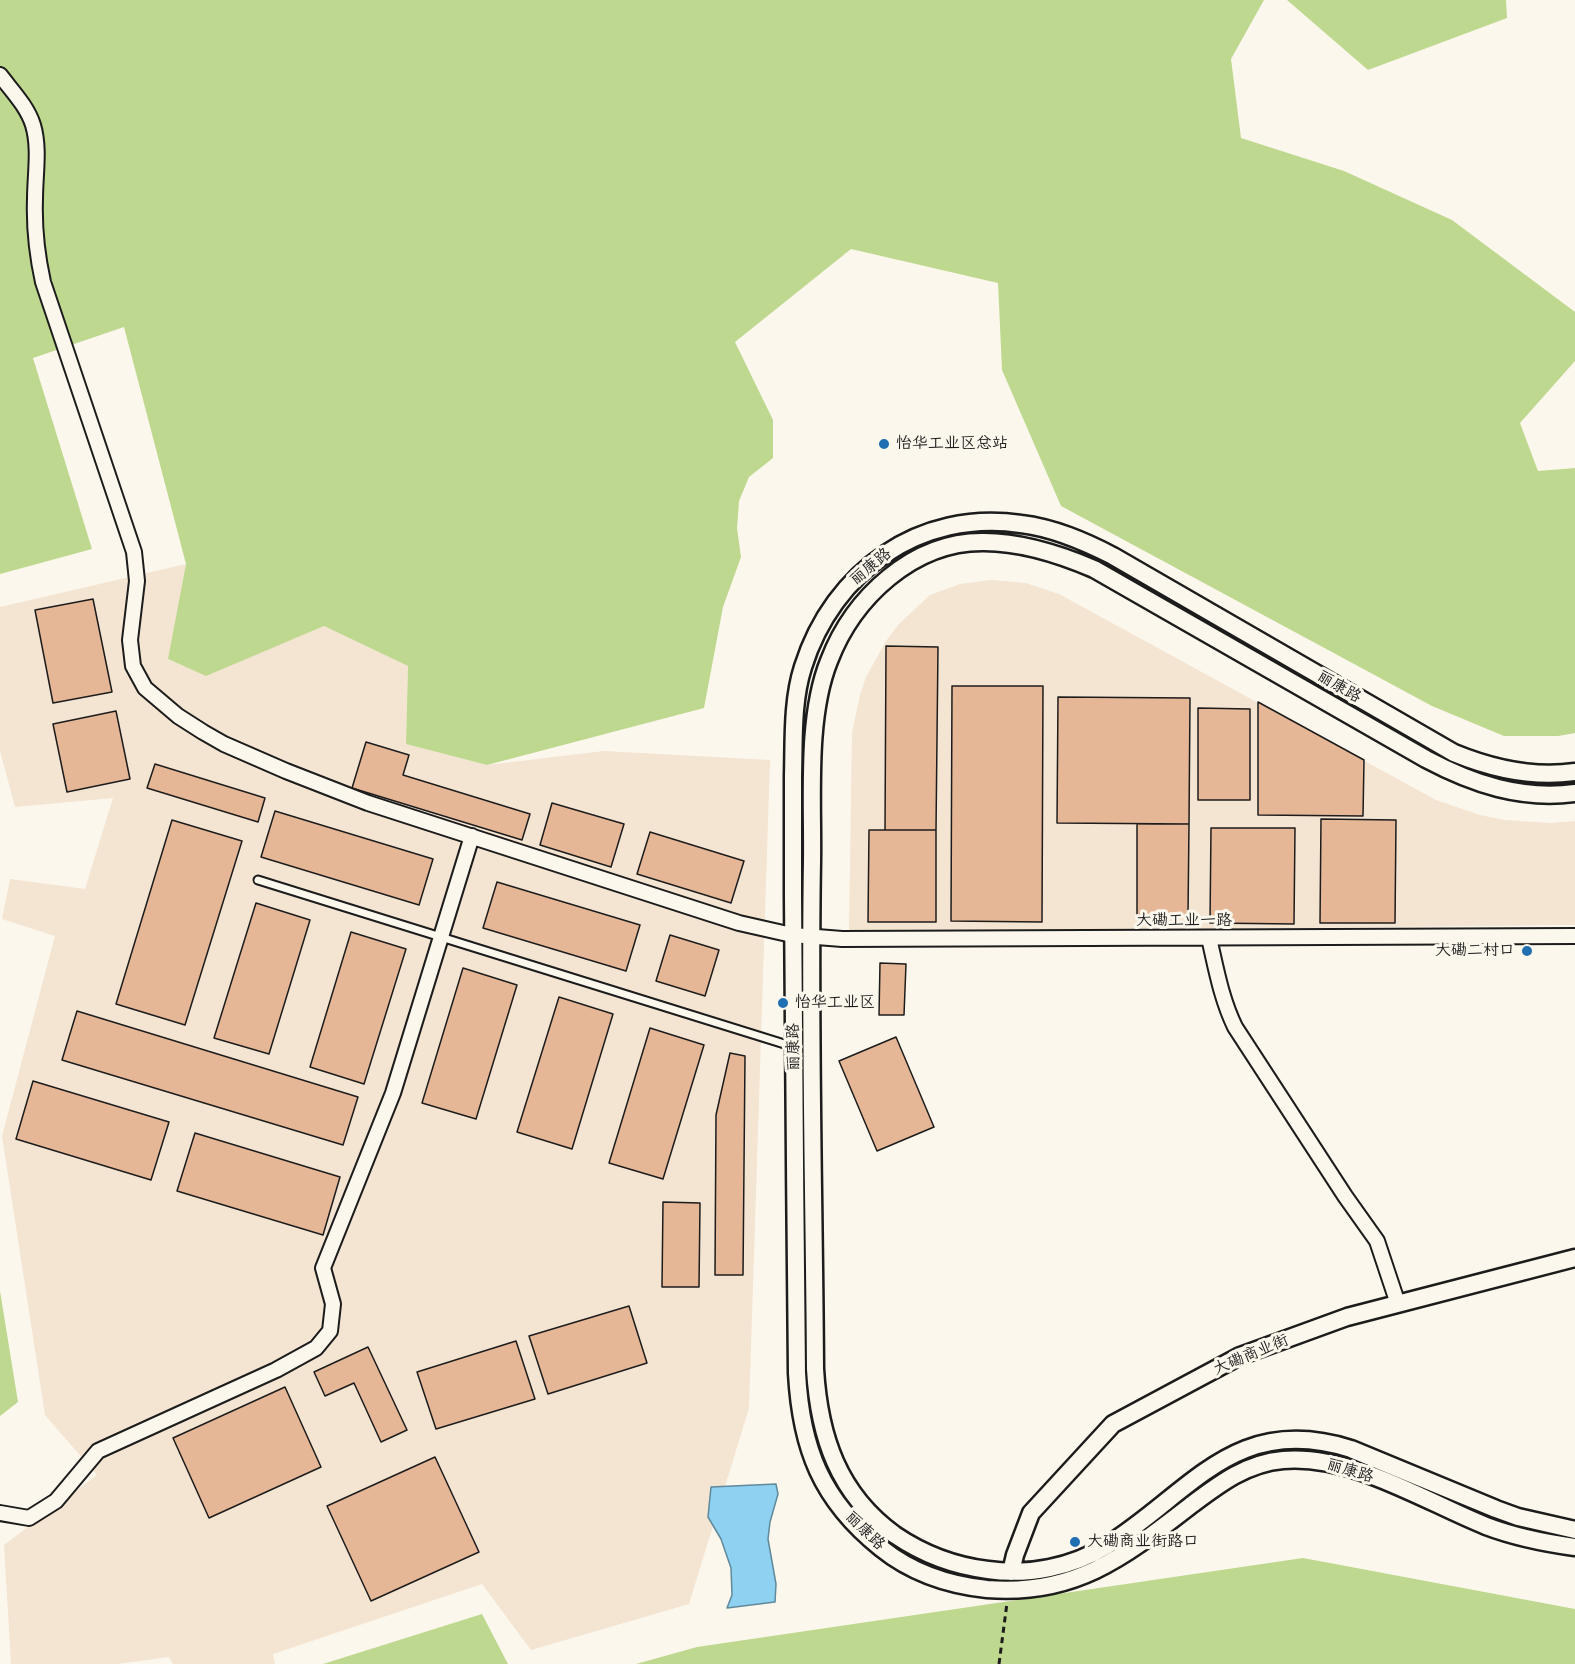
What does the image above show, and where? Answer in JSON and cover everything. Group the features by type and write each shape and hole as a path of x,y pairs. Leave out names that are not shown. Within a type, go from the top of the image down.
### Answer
{"street":[{"name":"大磡工业一路","path":"0,75 22,104 33,125 36,150 35,232 43,282 135,552 137,581 130,640 133,666 145,688 178,716 224,744 368,803 739,922 792,935 811,937 1209,938 1575,936"},
{"name":"丽康路","path":"1575,772 1551,774 1521,772 1498,768 1454,753 1113,556 1065,534 1009,522 978,521 950,525 912,537 877,559 860,573 834,604 819,629 803,666 796,700 792,935 798,1394 803,1430 819,1476 840,1506 863,1532 888,1554 917,1571 946,1582 975,1588 1009,1590 1046,1587 1101,1568 1138,1546 1232,1476 1265,1462 1283,1460 1318,1461 1345,1467 1508,1534 1544,1543 1575,1547"},
{"name":"丽康路","path":"1575,793 1549,795 1515,793 1459,776 1094,569 1057,554 1028,547 983,542 963,544 910,563 875,589 847,624 827,663 818,707 813,750 811,937 815,1369 818,1407 827,1443 842,1476 860,1503 886,1528 914,1547 947,1561 977,1569 1011,1572 1052,1567 1091,1554 1116,1539 1198,1475 1221,1460 1247,1448 1287,1440 1339,1445 1496,1509 1529,1520 1575,1530"},
{"path":"0,1513 29,1518 56,1501 98,1450 276,1370 316,1348 330,1330 333,1304 323,1268 393,1093 472,836"},
{"path":"1209,938 1220,988 1235,1027 1377,1241 1398,1304"},
{"name":"大磡商业街","path":"1011,1572 1031,1513 1113,1424 1240,1356 1347,1317 1575,1258"}],"lane":[{"path":"258,880 794,1047"}],"path":[{"path":"999,1664 1009,1590"}],"shaded area":[{"path":"186,564 169,660 206,675 324,626 408,666 406,744 487,765 604,751 770,760 749,1408 689,1604 531,1650 482,1584 273,1654 275,1664 173,1664 169,1657 117,1664 11,1664 4,1545 97,1475 45,1415 2,1136 55,936 2,919 10,879 85,889 113,798 15,807 0,751 0,607"},
{"path":"991,580 1026,583 1059,594 1436,800 1480,815 1504,820 1551,823 1575,821 1575,925 849,930 852,733 866,677 886,641 899,624 930,595 960,584"}],"green space":[{"path":"0,0 1264,0 1231,59 1241,138 1344,171 1452,220 1575,312 1575,361 1520,423 1538,471 1575,468 1575,733 1558,736 1504,736 1432,706 1061,506 1002,370 998,283 851,249 735,342 773,420 773,458 749,477 739,501 737,528 741,557 723,607 704,708 487,765 406,744 408,666 324,626 206,676 168,659 186,564 124,327 33,358 92,549 0,574"},
{"path":"1287,0 1506,0 1507,18 1368,70"},
{"path":"0,1291 18,1402 0,1416"},
{"path":"1303,1558 1575,1609 1575,1664 636,1664 697,1647"},
{"path":"482,1614 508,1664 323,1664"}],"water":[{"path":"776,1484 778,1494 768,1539 776,1584 775,1602 727,1608 732,1595 731,1568 721,1539 708,1517 711,1487"}],"building":[{"path":"93,599 112,692 53,703 35,610"},
{"path":"886,646 938,647 936,830 885,830"},
{"path":"952,686 1043,686 1042,922 951,921"},
{"path":"1058,697 1190,698 1189,824 1057,823"},
{"path":"1258,702 1364,760 1363,816 1258,815"},
{"path":"1198,708 1250,709 1250,800 1198,800"},
{"path":"116,711 130,779 67,792 53,724"},
{"path":"366,742 409,755 403,775 530,814 522,840 352,788"},
{"path":"155,764 265,798 258,822 147,788"},
{"path":"552,803 624,824 611,867 540,845"},
{"path":"275,811 433,859 419,905 261,857"},
{"path":"1321,819 1396,820 1395,923 1320,923"},
{"path":"172,820 242,841 185,1025 116,1004"},
{"path":"1137,824 1189,824 1188,915 1137,915"},
{"path":"1211,828 1295,828 1294,924 1210,923"},
{"path":"869,830 936,830 936,922 868,922"},
{"path":"650,832 744,861 731,903 637,874"},
{"path":"497,882 640,925 626,971 483,928"},
{"path":"256,903 310,920 269,1054 214,1038"},
{"path":"351,932 406,949 364,1084 310,1067"},
{"path":"670,935 719,950 705,996 656,981"},
{"path":"880,963 906,964 904,1015 879,1015"},
{"path":"463,968 517,985 476,1119 422,1103"},
{"path":"559,997 613,1014 572,1149 517,1132"},
{"path":"77,1011 358,1097 343,1145 62,1060"},
{"path":"650,1028 704,1045 663,1179 609,1163"},
{"path":"896,1037 934,1127 877,1151 839,1061"},
{"path":"730,1053 745,1056 743,1275 715,1275 716,1115"},
{"path":"33,1081 169,1122 151,1180 16,1139"},
{"path":"195,1133 340,1177 323,1235 177,1191"},
{"path":"663,1202 700,1203 699,1287 662,1287"},
{"path":"629,1306 647,1363 548,1394 529,1336"},
{"path":"516,1341 535,1399 436,1429 417,1372"},
{"path":"368,1347 407,1430 381,1442 354,1383 325,1396 314,1372"},
{"path":"285,1387 321,1467 209,1518 173,1438"},
{"path":"435,1457 479,1552 371,1601 327,1506"}],"place":[{"name":"怡华工业区总站","path":"884,444"},
{"name":"大磡二村口","path":"1527,951"},
{"name":"怡华工业区","path":"783,1003"},
{"name":"大磡商业街路口","path":"1075,1542"}]}
